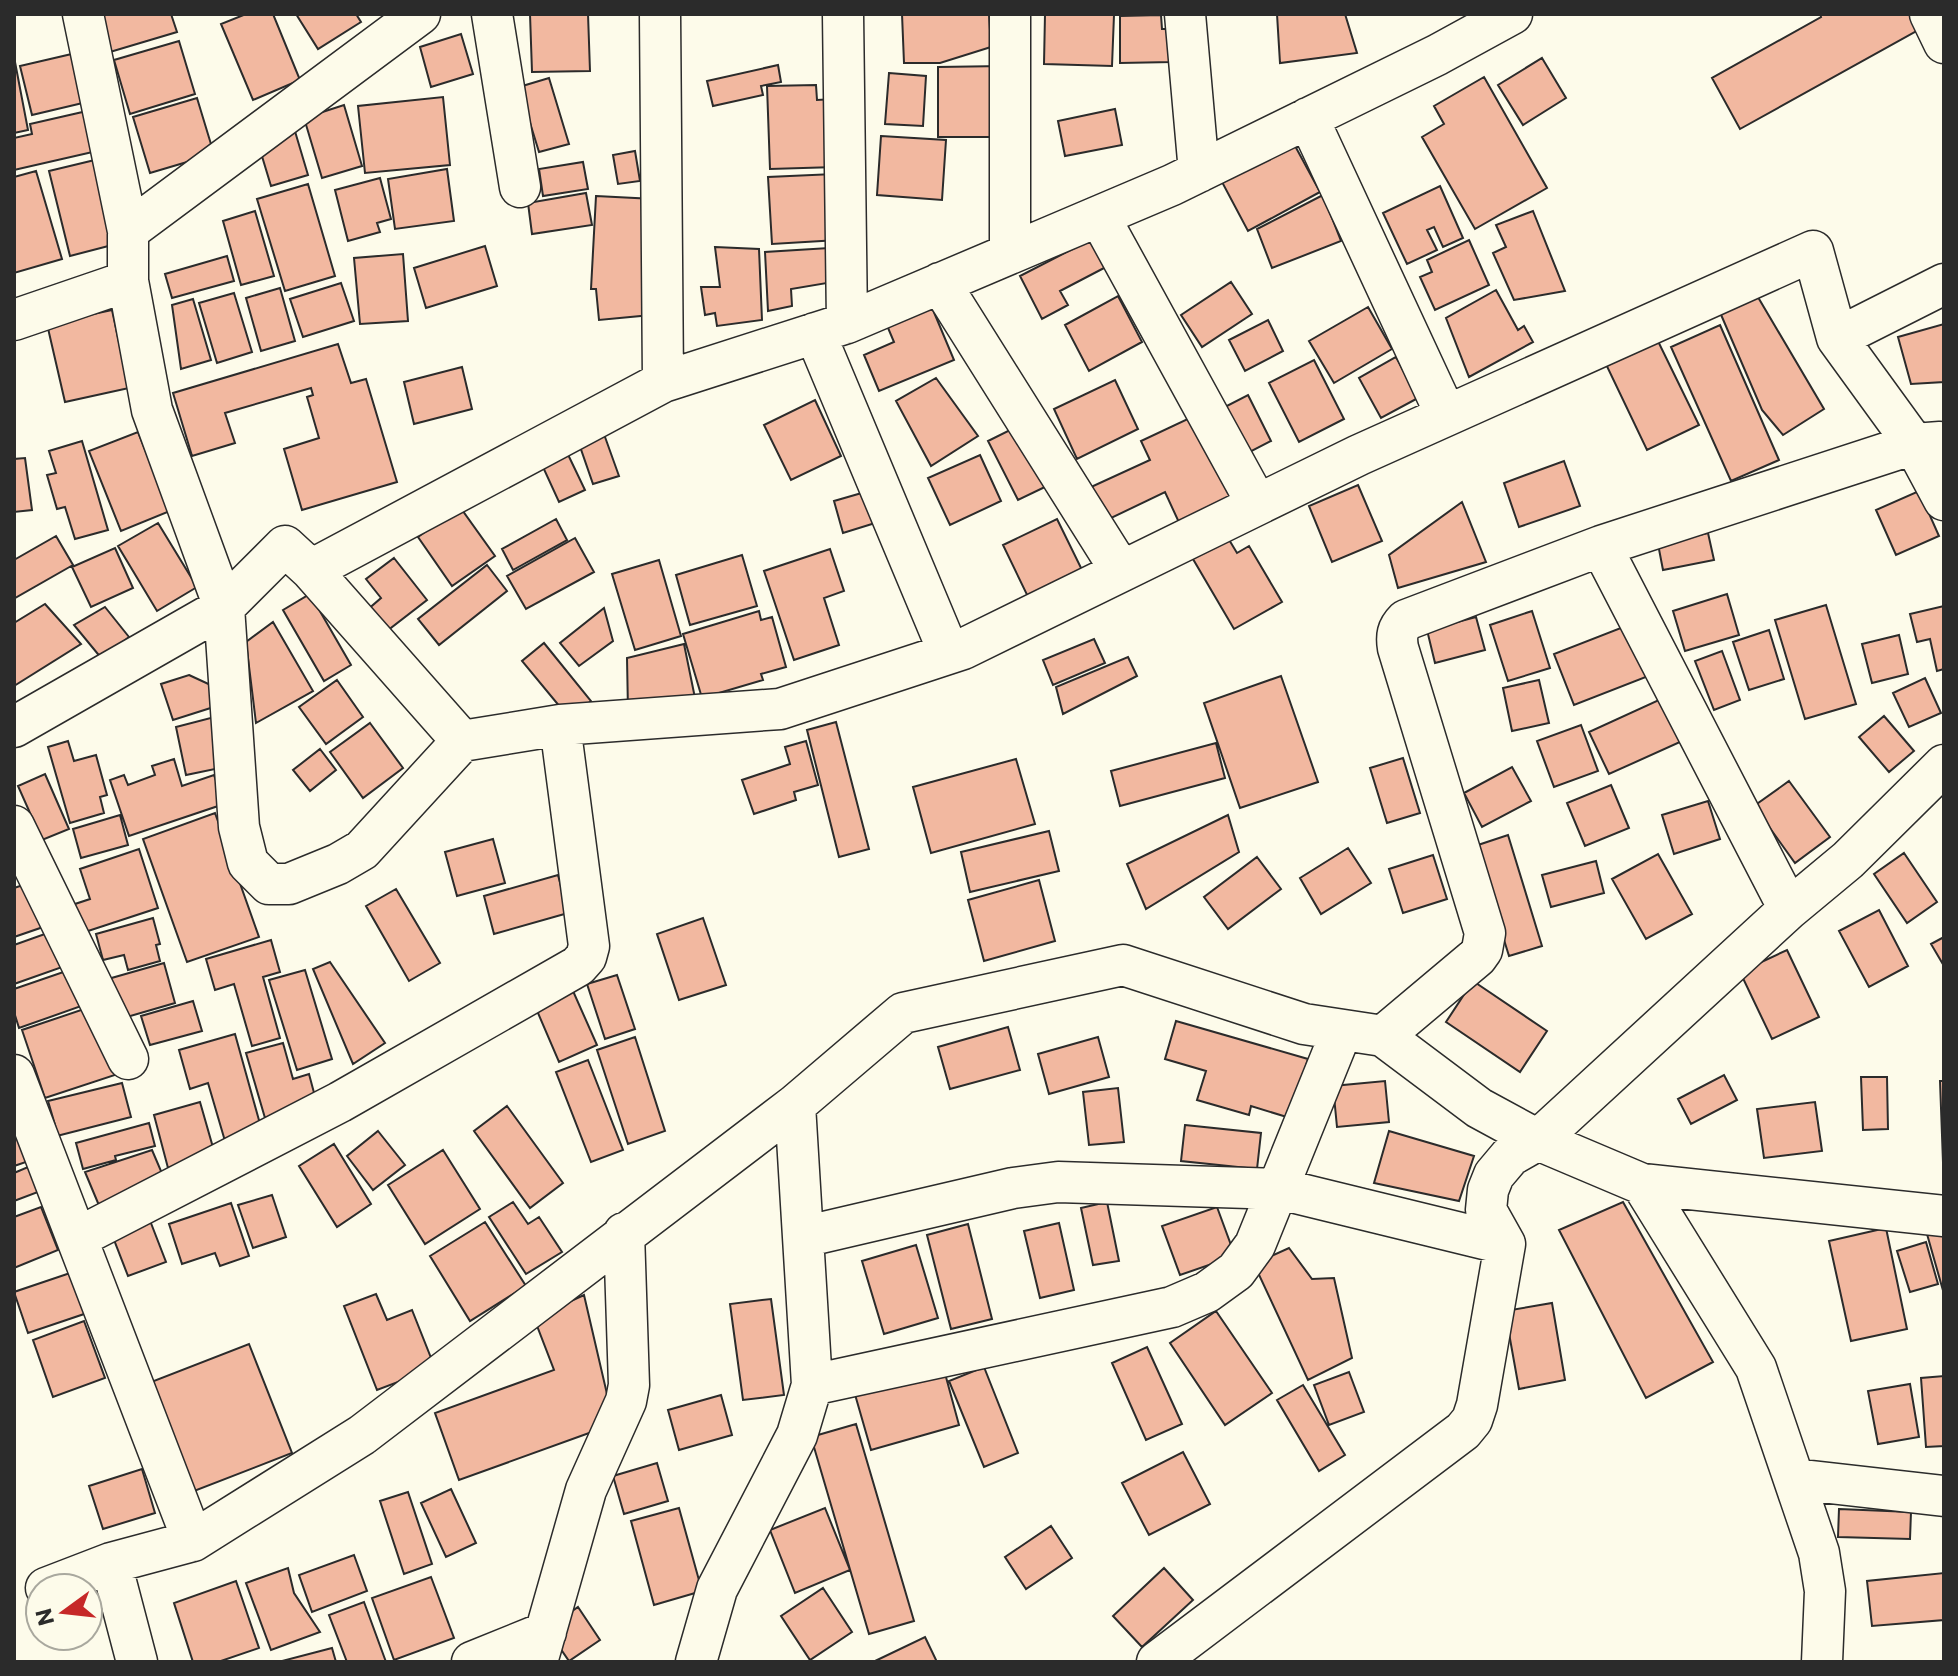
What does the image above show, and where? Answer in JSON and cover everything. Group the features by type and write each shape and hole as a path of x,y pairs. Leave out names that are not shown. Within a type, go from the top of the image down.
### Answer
{"street":[{"path":"83,14 128,231 128,281 152,410 224,607 239,827 248,863 269,884 289,884 338,864 362,850 462,741 560,725 780,709 963,649 1446,415 1813,251 1837,338 1929,443 1944,500"},
{"path":"128,231 420,14"},
{"path":"492,14 520,187"},
{"path":"660,14 663,382"},
{"path":"843,14 831,328 949,653"},
{"path":"1010,14 1010,253"},
{"path":"1185,14 1199,172"},
{"path":"311,570 663,382 831,328 1099,216 1199,172 1308,118 1452,29 1512,14"},
{"path":"1930,14 1944,43"},
{"path":"1308,118 1446,415"},
{"path":"1099,216 1257,504"},
{"path":"14,320 128,281"},
{"path":"940,283 1121,571"},
{"path":"1837,338 1944,284"},
{"path":"1383,1036 1477,957 1485,942 1485,933 1398,648 1396,635 1400,626 1406,620 1601,546 1929,443"},
{"path":"14,727 224,607 285,546 311,570 462,741"},
{"path":"1601,546 1789,909"},
{"path":"77,1238 340,1102 578,966 586,957 589,946 560,725"},
{"path":"1157,1662 1463,1431 1472,1420 1477,1405 1505,1244 1486,1210 1488,1190 1494,1175 1510,1156 1538,1140 1789,909 1848,860 1944,765"},
{"path":"14,826 128,1059"},
{"path":"88,1572 193,1541 362,1435 795,1105 903,1013 1123,965 1304,1024 1383,1036 1479,1108 1538,1140 1642,1184 1944,1216"},
{"path":"812,1385 1172,1307 1207,1292 1236,1271 1255,1245 1342,1030"},
{"path":"14,1075 193,1541"},
{"path":"696,1662 717,1589 797,1435 812,1385 795,1105"},
{"path":"803,1237 1036,1183 1280,1189 1505,1244"},
{"path":"1642,1184 1749,1353 1819,1553 1825,1591 1822,1662"},
{"path":"472,1662 542,1647 586,1490 626,1401 629,1385 624,1233"},
{"path":"1794,1479 1944,1496"},
{"path":"111,1563 137,1662"}],"building":[{"path":"99,14 171,14 177,32 110,52"},
{"path":"246,14 273,14 300,80 253,100 221,24"},
{"path":"296,14 356,14 361,22 318,49"},
{"path":"530,14 588,14 590,71 532,72"},
{"path":"902,14 989,14 991,47 940,63 904,63"},
{"path":"1045,14 1114,15 1112,66 1044,64"},
{"path":"1277,14 1345,14 1357,53 1280,63"},
{"path":"1820,14 1912,14 1920,29 1740,129 1712,78 1821,17"},
{"path":"1161,15 1162,29 1172,29 1172,62 1120,63 1120,16"},
{"path":"461,34 473,74 431,87 420,47"},
{"path":"179,41 195,94 130,114 114,60"},
{"path":"76,53 87,102 32,115 20,66"},
{"path":"1542,58 1566,98 1523,125 1498,85"},
{"path":"14,63 28,130 14,133"},
{"path":"778,65 781,82 761,86 763,95 713,106 707,81"},
{"path":"1003,66 1004,137 938,137 938,67"},
{"path":"889,73 926,76 923,126 885,124"},
{"path":"1484,77 1547,188 1475,229 1422,137 1444,124 1434,106"},
{"path":"549,78 569,144 539,152 519,87"},
{"path":"816,85 817,100 834,99 836,167 770,169 767,86"},
{"path":"443,97 450,165 365,173 358,106"},
{"path":"197,98 214,154 150,173 133,117"},
{"path":"344,105 362,166 322,178 304,118"},
{"path":"1115,109 1122,145 1065,156 1058,121"},
{"path":"87,111 97,151 14,170 14,138 32,134 30,124"},
{"path":"294,128 308,175 271,186 258,143"},
{"path":"881,136 946,140 942,200 877,195"},
{"path":"1294,144 1320,192 1248,231 1222,182"},
{"path":"635,151 640,181 618,184 613,155"},
{"path":"99,159 120,243 70,256 49,171"},
{"path":"583,162 588,189 543,196 539,169"},
{"path":"447,169 454,221 395,229 388,179"},
{"path":"36,171 62,259 14,273 14,177"},
{"path":"834,174 838,240 772,244 768,177"},
{"path":"380,178 391,219 377,223 380,232 348,241 335,190"},
{"path":"308,184 335,276 285,291 257,199"},
{"path":"1440,186 1463,238 1443,247 1434,227 1427,230 1437,250 1407,264 1383,213"},
{"path":"586,193 592,225 532,234 528,203"},
{"path":"1323,195 1341,241 1272,268 1257,229"},
{"path":"596,196 654,199 651,315 599,320 596,289 591,289"},
{"path":"255,211 274,276 241,285 223,221"},
{"path":"1533,211 1565,291 1514,300 1493,253 1506,247 1496,225"},
{"path":"1092,239 1106,267 1060,291 1068,305 1042,319 1020,276"},
{"path":"1469,240 1489,285 1435,310 1420,277 1432,272 1427,260"},
{"path":"485,246 497,286 426,308 414,268"},
{"path":"715,247 759,249 762,320 717,326 715,313 705,315 701,287 720,287"},
{"path":"845,247 845,280 791,289 792,306 768,311 765,252"},
{"path":"403,254 408,321 360,324 354,258"},
{"path":"227,256 234,281 172,298 165,274"},
{"path":"1231,282 1252,314 1202,347 1181,315"},
{"path":"341,283 354,321 303,337 290,299"},
{"path":"1752,287 1824,409 1783,435 1762,410 1719,310"},
{"path":"280,288 295,341 261,351 246,298"},
{"path":"1496,290 1518,330 1524,326 1533,342 1469,377 1446,318"},
{"path":"234,293 252,352 217,363 199,303"},
{"path":"1118,296 1142,342 1089,371 1065,325"},
{"path":"928,298 954,360 879,391 864,355 894,342 883,316"},
{"path":"193,299 211,360 181,369 172,305"},
{"path":"1368,307 1392,349 1334,383 1309,341"},
{"path":"112,310 129,388 65,402 47,324"},
{"path":"1268,320 1283,351 1245,371 1229,340"},
{"path":"1944,324 1944,382 1911,384 1898,337"},
{"path":"1720,325 1779,460 1731,481 1671,347"},
{"path":"1654,333 1699,425 1647,450 1603,358"},
{"path":"338,344 351,383 366,379 397,482 302,510 284,449 319,438 307,397 313,395 311,388 225,413 235,443 192,456 173,393"},
{"path":"1396,357 1418,398 1381,418 1359,378"},
{"path":"1314,360 1344,419 1299,442 1269,383"},
{"path":"462,367 472,409 414,424 404,382"},
{"path":"936,378 978,436 931,466 896,401"},
{"path":"1115,380 1138,429 1077,459 1054,409"},
{"path":"1248,395 1271,441 1242,456 1219,410"},
{"path":"815,400 841,456 791,480 764,425"},
{"path":"1194,416 1235,504 1182,529 1165,492 1107,520 1091,487 1150,460 1141,441"},
{"path":"600,423 619,476 593,484 575,432"},
{"path":"1016,427 1047,486 1018,500 988,441"},
{"path":"138,432 170,511 121,531 89,451"},
{"path":"82,441 108,530 75,539 65,507 57,509 47,475 56,473 49,451"},
{"path":"562,442 585,490 559,502 537,454"},
{"path":"980,455 1001,501 950,525 928,478"},
{"path":"25,458 32,510 14,512 14,459"},
{"path":"1564,461 1580,506 1519,527 1504,483"},
{"path":"1358,485 1382,541 1332,562 1309,506"},
{"path":"879,488 888,519 843,533 834,501"},
{"path":"1919,491 1939,536 1896,555 1876,510"},
{"path":"1462,502 1486,562 1398,588 1389,555"},
{"path":"460,507 495,556 452,586 418,537"},
{"path":"556,519 567,540 513,570 502,549"},
{"path":"1057,519 1085,576 1031,603 1003,545"},
{"path":"158,523 197,587 157,611 118,546"},
{"path":"1708,533 1714,560 1663,570 1658,544"},
{"path":"56,536 73,565 15,598 14,560"},
{"path":"575,538 594,572 526,609 507,576"},
{"path":"1228,538 1237,553 1249,546 1282,602 1234,629 1193,559"},
{"path":"115,548 133,588 91,607 72,567"},
{"path":"830,549 844,591 824,598 839,645 794,660 764,571"},
{"path":"742,555 757,606 690,625 676,575"},
{"path":"394,558 427,600 383,634 366,611 381,598 366,579"},
{"path":"659,560 681,636 635,650 612,574"},
{"path":"487,565 507,591 439,645 418,619"},
{"path":"310,594 351,665 324,681 283,610"},
{"path":"1727,594 1739,635 1685,651 1673,611"},
{"path":"45,604 81,644 14,686 14,623"},
{"path":"1826,605 1856,704 1805,719 1775,620"},
{"path":"1944,606 1944,669 1937,671 1930,639 1917,642 1910,614"},
{"path":"105,607 129,637 102,659 74,625"},
{"path":"604,608 613,641 579,666 560,643"},
{"path":"759,611 761,620 772,617 786,667 761,674 763,680 702,698 683,634"},
{"path":"1532,611 1550,668 1508,681 1490,625"},
{"path":"1476,617 1485,650 1435,663 1427,630"},
{"path":"273,622 313,691 256,723 246,642"},
{"path":"1631,624 1651,675 1574,705 1554,654"},
{"path":"1769,630 1784,679 1749,690 1733,642"},
{"path":"1899,635 1908,674 1872,683 1862,644"},
{"path":"1094,639 1105,663 1053,685 1043,660"},
{"path":"544,643 591,701 570,719 522,661"},
{"path":"684,644 695,698 628,711 627,658"},
{"path":"1722,651 1740,700 1714,710 1695,661"},
{"path":"1128,657 1137,676 1063,714 1056,687"},
{"path":"189,675 215,687 220,705 173,720 161,684"},
{"path":"1281,676 1318,782 1240,808 1204,703"},
{"path":"1925,678 1941,713 1909,727 1893,693"},
{"path":"337,680 363,717 326,744 299,707"},
{"path":"1539,680 1549,723 1512,731 1503,688"},
{"path":"1661,699 1680,742 1609,774 1589,732"},
{"path":"226,714 220,768 186,775 176,727"},
{"path":"1884,716 1914,751 1889,772 1859,737"},
{"path":"836,722 869,849 839,857 807,730"},
{"path":"370,723 403,768 363,798 330,752"},
{"path":"1581,725 1598,771 1554,787 1537,741"},
{"path":"68,741 74,761 96,755 107,795 100,797 104,813 70,823 48,747"},
{"path":"806,741 818,785 794,792 796,800 754,814 742,780 790,764 785,747"},
{"path":"1216,743 1225,778 1120,806 1111,771"},
{"path":"320,749 336,770 310,791 293,770"},
{"path":"1403,758 1420,813 1387,823 1370,768"},
{"path":"174,759 182,786 214,775 224,804 129,836 110,780 124,775 128,785 155,775 152,766"},
{"path":"1016,759 1035,824 931,853 913,787"},
{"path":"1512,767 1531,801 1482,827 1464,793"},
{"path":"45,774 69,829 42,840 18,786"},
{"path":"1789,781 1830,837 1795,863 1754,806"},
{"path":"1611,785 1629,828 1585,846 1567,803"},
{"path":"1708,801 1720,839 1674,854 1662,815"},
{"path":"215,813 259,937 187,962 143,839"},
{"path":"120,815 128,845 81,858 73,829"},
{"path":"1228,815 1239,852 1146,909 1127,864"},
{"path":"1049,831 1059,871 970,892 961,852"},
{"path":"1508,835 1542,946 1509,956 1475,846"},
{"path":"493,839 505,883 457,896 445,852"},
{"path":"1348,848 1371,883 1321,914 1300,878"},
{"path":"139,849 158,908 82,933 72,905 90,899 80,869"},
{"path":"1904,853 1937,902 1907,923 1874,874"},
{"path":"1658,854 1692,914 1646,939 1612,879"},
{"path":"1433,855 1447,899 1403,913 1389,869"},
{"path":"1257,857 1281,889 1228,929 1204,897"},
{"path":"1596,861 1604,893 1551,907 1542,875"},
{"path":"558,875 568,913 494,934 484,896"},
{"path":"1039,880 1055,941 984,961 968,900"},
{"path":"32,882 46,926 14,937 14,888"},
{"path":"396,889 440,963 409,981 366,906"},
{"path":"1879,910 1908,966 1869,987 1839,931"},
{"path":"153,918 160,944 156,945 160,961 128,970 124,955 103,960 96,934"},
{"path":"703,918 726,985 679,1000 657,934"},
{"path":"56,930 68,965 14,984 14,945"},
{"path":"1944,937 1944,966 1931,944"},
{"path":"271,940 280,972 263,977 280,1038 252,1046 234,984 215,990 206,959"},
{"path":"1787,950 1819,1017 1772,1039 1740,972"},
{"path":"330,962 385,1043 353,1064 313,969"},
{"path":"164,963 175,1003 120,1019 108,979"},
{"path":"75,968 87,1004 19,1028 14,1012 14,989"},
{"path":"305,970 332,1059 297,1070 269,980"},
{"path":"617,975 635,1029 605,1039 587,984"},
{"path":"1473,981 1547,1031 1520,1072 1446,1022"},
{"path":"569,982 597,1045 559,1062 532,999"},
{"path":"193,1001 202,1031 150,1045 141,1016"},
{"path":"93,1006 121,1073 45,1098 22,1030"},
{"path":"1176,1021 1308,1059 1290,1118 1251,1106 1249,1115 1197,1100 1206,1071 1165,1059"},
{"path":"1008,1027 1020,1070 950,1089 938,1047"},
{"path":"235,1034 262,1131 225,1141 208,1083 190,1089 179,1050"},
{"path":"635,1037 665,1131 628,1144 597,1050"},
{"path":"1098,1037 1109,1077 1049,1094 1038,1054"},
{"path":"283,1043 293,1079 309,1074 317,1104 265,1118 246,1053"},
{"path":"588,1060 623,1150 591,1162 556,1072"},
{"path":"1724,1075 1737,1100 1691,1124 1678,1099"},
{"path":"1861,1077 1887,1077 1888,1129 1863,1130"},
{"path":"1385,1081 1389,1122 1337,1127 1333,1086"},
{"path":"1940,1081 1944,1081 1944,1162 1943,1162"},
{"path":"122,1083 131,1117 49,1138 47,1126 55,1125 48,1101"},
{"path":"1118,1088 1124,1142 1089,1145 1083,1092"},
{"path":"200,1102 214,1151 168,1168 154,1115"},
{"path":"1815,1102 1822,1151 1764,1158 1757,1109"},
{"path":"507,1106 563,1183 530,1208 474,1131"},
{"path":"14,1122 29,1161 14,1166"},
{"path":"149,1123 155,1146 115,1156 116,1160 83,1169 76,1143"},
{"path":"1185,1125 1261,1133 1257,1169 1181,1161"},
{"path":"378,1131 405,1165 373,1190 347,1156"},
{"path":"1389,1131 1474,1156 1459,1201 1374,1183"},
{"path":"334,1144 371,1204 337,1227 299,1166"},
{"path":"152,1150 164,1178 103,1215 85,1172"},
{"path":"443,1150 480,1209 425,1244 388,1185"},
{"path":"28,1167 38,1192 14,1201 14,1173"},
{"path":"272,1195 286,1237 253,1248 238,1205"},
{"path":"513,1202 528,1224 539,1217 562,1252 526,1274 489,1217"},
{"path":"1107,1202 1119,1261 1093,1265 1081,1208"},
{"path":"1623,1202 1713,1362 1646,1398 1559,1230"},
{"path":"231,1203 249,1256 220,1266 215,1253 182,1264 169,1224"},
{"path":"41,1207 58,1250 14,1268 14,1217"},
{"path":"1217,1207 1235,1256 1180,1275 1162,1226"},
{"path":"149,1218 166,1262 128,1276 111,1232"},
{"path":"485,1222 526,1286 470,1321 430,1256"},
{"path":"1944,1222 1944,1294 1925,1227"},
{"path":"1059,1223 1074,1290 1040,1298 1024,1231"},
{"path":"968,1224 992,1319 951,1329 927,1235"},
{"path":"1886,1228 1907,1329 1851,1341 1829,1241"},
{"path":"1926,1242 1938,1284 1910,1292 1897,1251"},
{"path":"916,1245 938,1318 884,1334 862,1261"},
{"path":"1289,1248 1312,1279 1334,1278 1352,1358 1308,1380 1254,1264"},
{"path":"76,1271 90,1312 28,1333 14,1292"},
{"path":"376,1294 387,1320 412,1310 435,1368 377,1390 344,1306"},
{"path":"584,1295 614,1424 459,1480 435,1413 554,1370 534,1318"},
{"path":"771,1299 784,1395 743,1400 730,1304"},
{"path":"1552,1303 1565,1380 1519,1389 1505,1311"},
{"path":"1216,1311 1272,1393 1225,1425 1170,1343"},
{"path":"84,1321 105,1378 53,1397 33,1340"},
{"path":"249,1344 292,1453 189,1493 146,1384"},
{"path":"1147,1347 1182,1424 1146,1440 1112,1363"},
{"path":"943,1366 959,1425 871,1450 854,1391"},
{"path":"984,1367 1018,1453 984,1467 949,1381"},
{"path":"1349,1372 1364,1412 1329,1425 1314,1385"},
{"path":"1944,1376 1944,1446 1926,1447 1921,1378"},
{"path":"1910,1384 1919,1437 1878,1444 1868,1391"},
{"path":"1303,1385 1345,1455 1319,1471 1277,1400"},
{"path":"721,1395 732,1435 679,1450 668,1410"},
{"path":"856,1424 914,1621 869,1634 811,1437"},
{"path":"1183,1452 1210,1504 1149,1535 1122,1483"},
{"path":"657,1463 668,1501 624,1514 613,1476"},
{"path":"142,1469 155,1513 103,1529 89,1486"},
{"path":"451,1489 476,1543 446,1557 421,1503"},
{"path":"408,1492 432,1564 404,1574 380,1501"},
{"path":"679,1508 702,1591 654,1605 631,1521"},
{"path":"825,1508 850,1570 795,1593 770,1530"},
{"path":"1839,1509 1911,1512 1910,1539 1838,1537"},
{"path":"1051,1526 1072,1558 1026,1589 1005,1557"},
{"path":"354,1555 367,1591 312,1612 299,1575"},
{"path":"288,1568 294,1593 320,1632 271,1650 246,1583"},
{"path":"1164,1568 1193,1600 1142,1647 1113,1616"},
{"path":"1944,1573 1944,1620 1872,1626 1867,1581"},
{"path":"431,1577 454,1638 394,1660 372,1598"},
{"path":"236,1581 259,1648 218,1662 193,1662 174,1603"},
{"path":"823,1588 852,1632 810,1660 781,1616"},
{"path":"364,1602 386,1662 347,1662 329,1615"},
{"path":"578,1607 600,1640 569,1661 547,1629"},
{"path":"925,1637 937,1662 873,1662"},
{"path":"332,1648 336,1662 282,1662 282,1661"}]}
